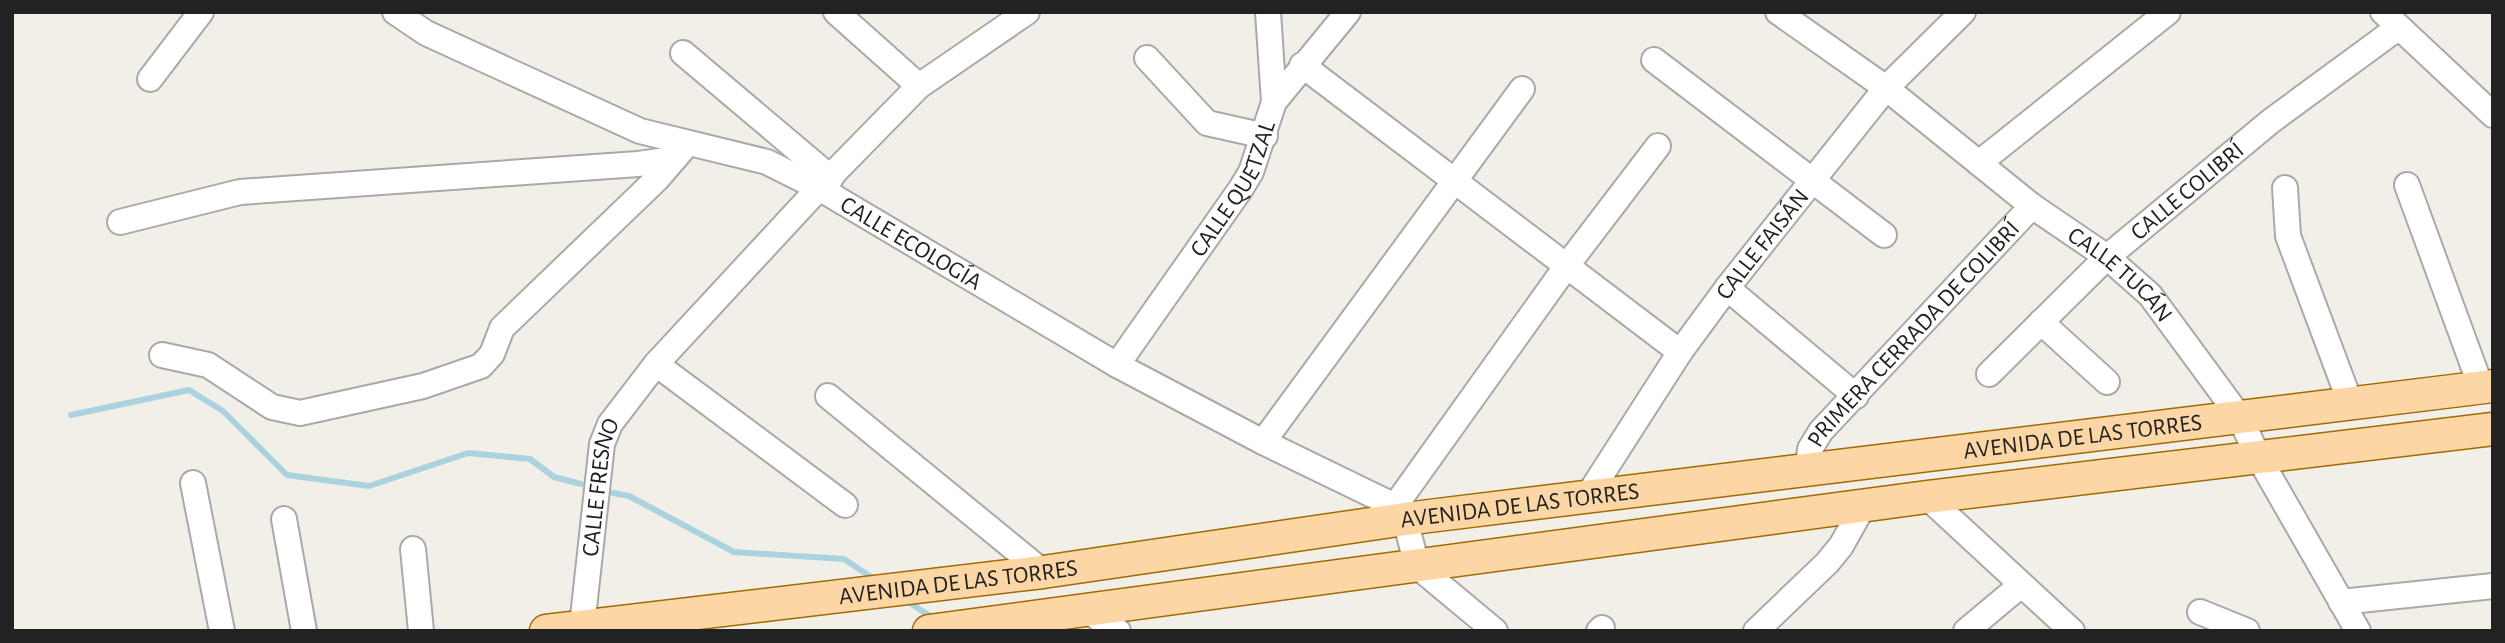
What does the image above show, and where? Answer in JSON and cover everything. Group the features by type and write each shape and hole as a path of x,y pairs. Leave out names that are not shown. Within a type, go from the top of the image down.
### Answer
{"main road":[{"name":"AVENIDA DE LAS TORRES","path":"546,631 1044,572 1400,512 1587,497 2487,387"},
{"name":"AVENIDA DE LAS TORRES","path":"929,631 1864,505 2493,429"}],"street":[{"path":"150,79 201,12"},
{"name":"CALLE ECOLOGÍA","path":"395,12 426,33 681,151 767,162 825,183 1116,365 1400,512"},
{"path":"836,12 919,86"},
{"name":"CALLE FRESNO","path":"582,626 602,444 610,424 656,364 919,86 1027,12"},
{"path":"1268,12 1274,102"},
{"name":"CALLE QUETZAL","path":"1116,365 1240,190 1265,136 1274,102 1348,12"},
{"name":"CALLE TUCÁN","path":"1778,12 1886,88 2032,206 2107,257 2165,312 2239,416 2259,458 2358,631"},
{"name":"CALLE FAISÁN","path":"1587,497 1680,352 1727,288 1815,181 1886,88 1963,12"},
{"path":"1979,163 2168,12"},
{"path":"2391,20 2493,114"},
{"name":"CALLE COLIBRÍ","path":"1989,374 2107,257 2391,20"},
{"path":"683,53 825,183"},
{"path":"1147,58 1206,123 1265,136"},
{"path":"1654,60 1884,235"},
{"path":"1302,65 1568,264 1680,352"},
{"path":"1263,442 1522,89"},
{"path":"1495,631 1417,566 1400,512 1568,264 1658,146"},
{"path":"120,222 240,192 638,164 681,151"},
{"path":"162,355 208,365 272,407 300,413 423,386 481,366 492,354 502,328 681,151"},
{"path":"2407,185 2487,387"},
{"path":"2285,188 2288,236 2350,402"},
{"name":"PRIMERA CERRADA DE COLIBRÍ","path":"1808,469 1810,449 1821,431 2032,206"},
{"path":"1727,288 1856,396"},
{"path":"2042,322 2106,382"},
{"path":"656,364 845,505"},
{"path":"828,396 1044,572"},
{"path":"193,482 222,631"},
{"path":"1927,497 2072,631"},
{"path":"1756,631 1827,563 1841,546 1864,505"},
{"path":"284,519 304,631"},
{"path":"413,549 421,631"},
{"path":"1966,631 2021,584"},
{"path":"2341,602 2493,586"},
{"path":"1086,610 1118,631"},
{"path":"2200,612 2247,631"}],"waterway":[{"path":"71,415 189,390 223,411 287,475 369,486 468,453 530,459 554,477 581,484"},
{"path":"613,493 629,496 734,552 844,559 877,581"},
{"path":"904,599 933,618"}]}
